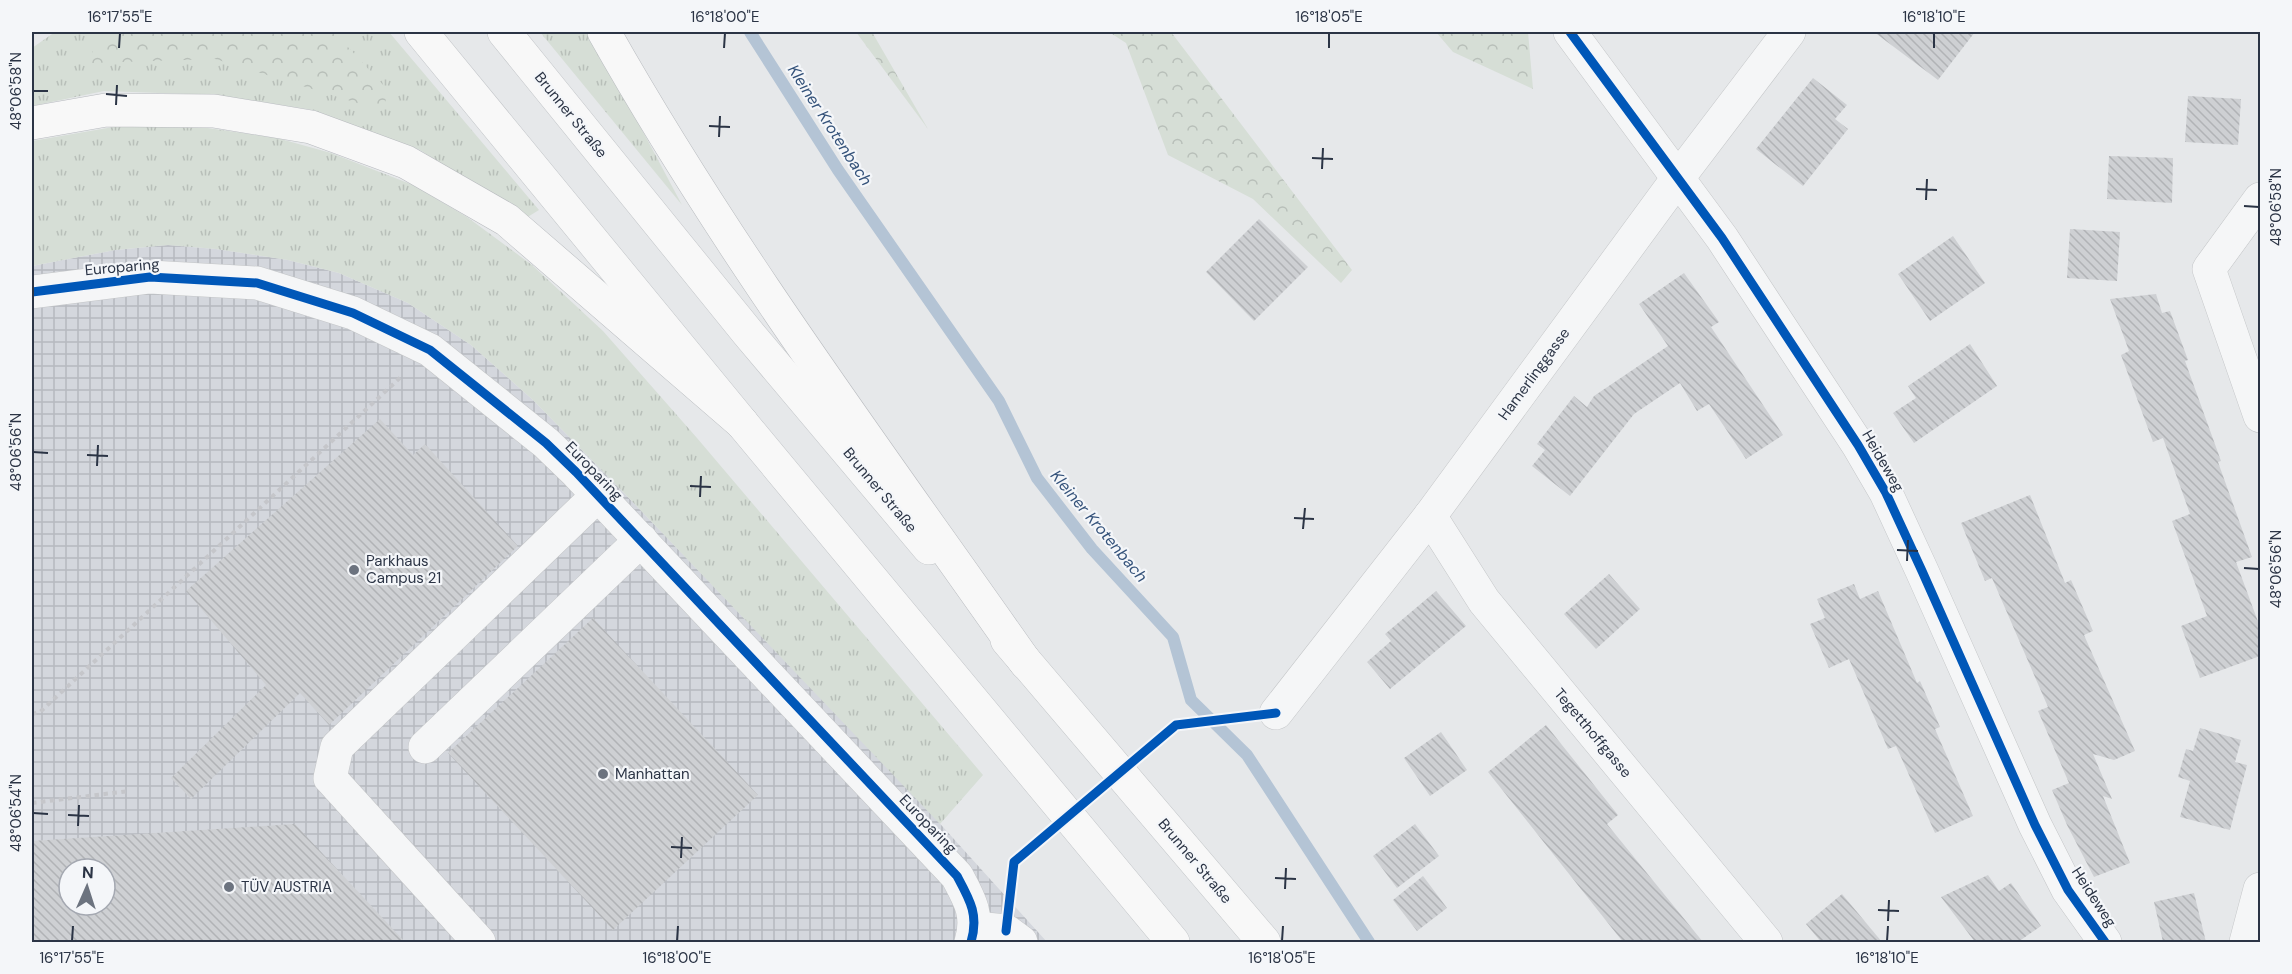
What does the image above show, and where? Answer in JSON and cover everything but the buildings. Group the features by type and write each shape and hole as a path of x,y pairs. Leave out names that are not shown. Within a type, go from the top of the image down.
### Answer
{"main road":[{"path":"421,32 1173,942"},
{"name":"Brunner Straße","path":"504,32 748,333 1264,942"},
{"path":"604,32 644,103 777,309 1026,663"},
{"path":"32,123 106,110 214,111 311,127 405,162 507,220 742,423"}],"street":[{"name":"Heideweg","path":"1570,32 1722,238 1858,445 1886,494 2035,825 2068,890 2105,942"},
{"name":"Hamerlinggasse","path":"1276,713 1430,516 1678,178 1789,32"},
{"path":"2260,199 2209,269 2260,416"},
{"name":"Europaring","path":"32,292 150,277 257,283 353,313 430,350 546,443 641,540 957,876 972,924"},
{"path":"479,942 330,778 337,747 597,495"},
{"name":"Tegetthoffgasse","path":"1430,516 1484,600 1766,942"},
{"path":"425,747 641,540"},
{"path":"2246,942 2260,889"},
{"path":"972,924 1006,931 1021,942"}],"path":[{"path":"32,714 40,712 430,350"},
{"path":"32,803 129,791"}],"shaded area":[{"path":"168,245 216,249 288,260 339,273 408,303 471,345 533,400 915,796 1047,942 32,942 32,266 115,250"}],"green space":[{"path":"55,32 389,32 539,210 526,218 420,150 313,110 217,95 104,91 32,106 32,48"},
{"path":"109,32 334,32 385,87 386,106 367,106 215,59 92,63 93,42"},
{"path":"540,32 590,32 682,205"},
{"path":"856,32 872,32 928,129"},
{"path":"1109,32 1171,32 1352,270 1341,283 1253,199 1168,155 1126,43"},
{"path":"1436,32 1528,32 1533,89 1453,52"},
{"path":"119,126 201,127 277,138 331,153 413,185 467,217 532,265 603,331 697,438 983,775 940,824 533,400 471,345 408,303 339,273 288,260 216,249 168,245 115,250 32,266 32,141"}],"waterway":[{"name":"Kleiner Krotenbach","path":"750,32 838,170 999,401 1037,478 1092,549 1173,637 1191,700 1247,755 1369,942"}],"cycle path":[{"path":"1570,32 1722,238 1858,445 1886,493 2035,825 2068,890 2105,942"},
{"path":"32,292 150,277 257,283 353,313 430,350 546,443 576,472 957,876 974,916 971,942"},
{"path":"1006,931 1014,862 1176,725 1276,713"}],"place":[{"name":"Parkhaus Campus 21","path":"354,570"},
{"name":"Manhattan","path":"603,774"},
{"name":"TÜV AUSTRIA","path":"229,887"}]}
